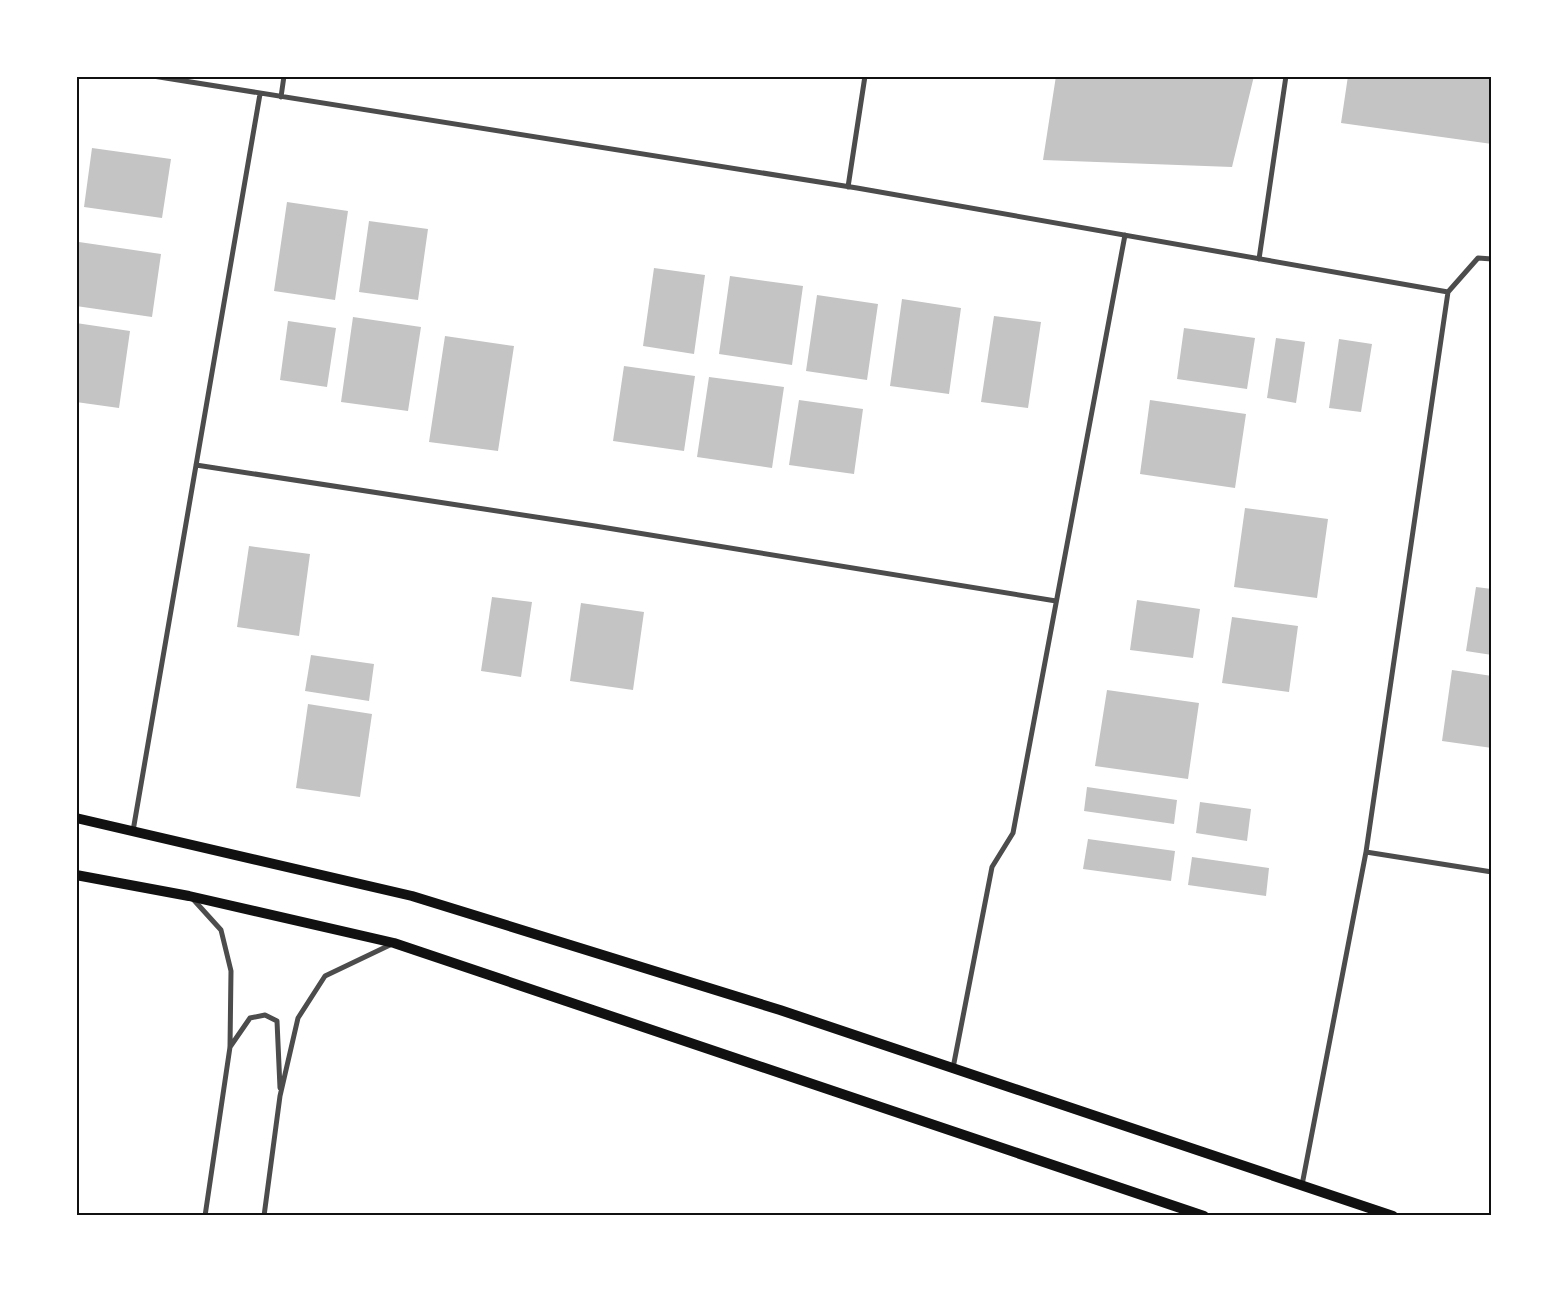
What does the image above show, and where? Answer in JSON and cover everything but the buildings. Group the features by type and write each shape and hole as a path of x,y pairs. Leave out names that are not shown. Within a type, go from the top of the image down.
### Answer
{"main road":[{"path":"76,818 412,896 771,1007 1393,1216"},
{"path":"76,875 190,896 394,943 1204,1216"}],"street":[{"path":"153,76 848,187 1448,292"},
{"path":"281,97 284,76"},
{"path":"848,187 865,76"},
{"path":"1259,259 1286,76"},
{"path":"133,832 260,94"},
{"path":"953,1068 992,867 1013,833 1125,235"},
{"path":"1302,1185 1366,852 1448,292 1478,258 1492,259"},
{"path":"196,465 594,526 1056,601"},
{"path":"1366,852 1492,872"},
{"path":"190,896 221,930 231,972 230,1047 205,1216"},
{"path":"264,1216 280,1096 298,1018 325,976 394,943"},
{"path":"230,1047 250,1018 265,1015 277,1021 280,1096"}]}
